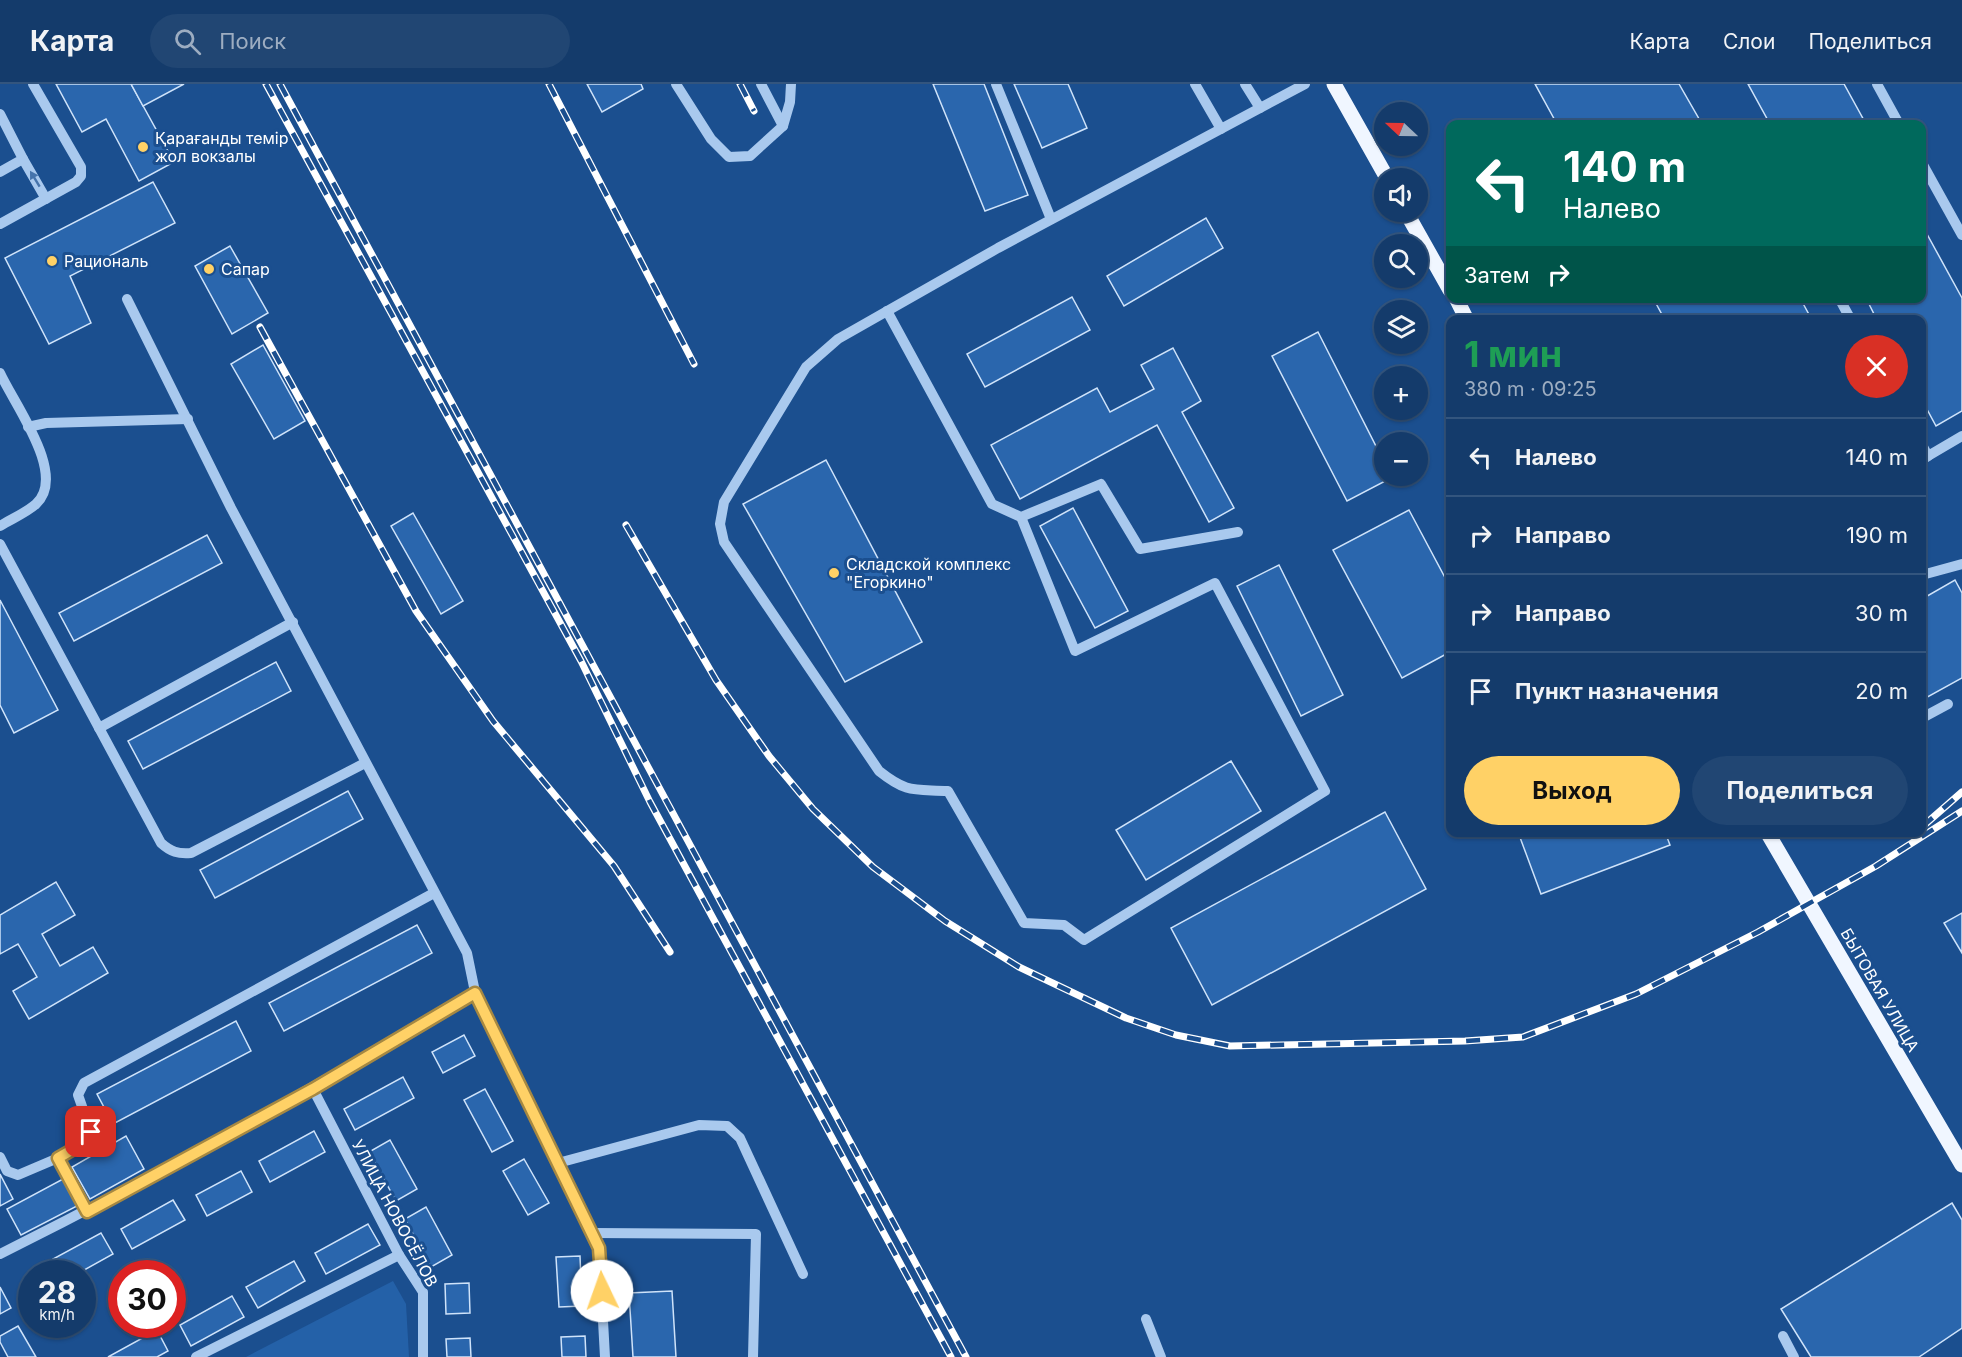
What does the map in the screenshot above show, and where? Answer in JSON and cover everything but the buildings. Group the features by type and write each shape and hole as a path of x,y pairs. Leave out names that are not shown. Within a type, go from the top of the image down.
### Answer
{"main road":[{"path":"1334,84 1382,168"},
{"path":"1412,222 1446,283"},
{"name":"БЫТОВАЯ УЛИЦА","path":"1770,837 1962,1165"}],"street":[{"path":"0,224 76,182 81,176 81,167 33,84"},
{"path":"675,84 711,139 729,157 750,156 783,126 790,102 792,84"},
{"path":"761,84 783,126"},
{"path":"996,84 1052,219"},
{"path":"1195,84 1221,129"},
{"path":"1245,84 1260,108"},
{"path":"887,311 992,504 1022,518 1075,651 1215,583 1325,791 1084,940 1064,925 1024,923 948,790 909,790 895,784 879,771 724,542 720,524 724,502 806,367 838,339 887,311 1052,219 1305,84"},
{"path":"1877,84 1897,120"},
{"path":"0,114 46,199"},
{"path":"0,172 23,159"},
{"path":"1926,171 1962,235"},
{"path":"127,299 189,419 231,508 467,953 475,993 599,1248 605,1357"},
{"path":"0,373 45,461 48,483 37,503 2,520"},
{"path":"0,383 11,396"},
{"path":"28,427 46,423 189,419"},
{"path":"1926,457 1962,436"},
{"path":"1022,518 1101,484 1140,549 1238,532"},
{"path":"0,544 161,843 169,850 179,854 191,853 365,763"},
{"path":"1926,574 1962,564"},
{"path":"99,728 293,622"},
{"path":"1926,716 1948,704"},
{"path":"0,1157 7,1170 18,1175 58,1158 91,1139 91,1132 78,1095 84,1083 434,893"},
{"path":"0,1254 87,1212 313,1089 475,993"},
{"name":"УЛИЦА НОВОСЁЛОВ","path":"313,1089 399,1255 423,1292 423,1357"},
{"path":"558,1163 699,1125 727,1126 740,1138 803,1274"},
{"path":"58,1158 87,1212"},
{"path":"592,1233 756,1234 753,1357"},
{"path":"197,1357 399,1255"},
{"path":"1146,1319 1161,1357"},
{"path":"1783,1336 1794,1357"}],"shaded area":[{"path":"393,1281 406,1304 409,1357 246,1357"}],"railway":[{"path":"266,84 581,661 650,802 951,1357"},
{"path":"280,84 966,1357"},
{"path":"549,84 694,364"},
{"path":"740,84 754,111"},
{"path":"260,327 416,611 493,721 614,866 670,952"},
{"path":"626,525 716,680 769,756 813,809 873,867 945,921 1019,967 1126,1018 1176,1035 1230,1046 1465,1041 1523,1037 1636,994 1758,932 1876,866 1921,837"},
{"path":"1926,824 1962,792"},
{"path":"1926,834 1962,811"}],"place":[{"name":"Қарағанды темір жол вокзалы","path":"143,147"},
{"name":"Рациональ","path":"52,261"},
{"name":"Сапар","path":"209,269"},
{"name":"Складской комплекс \"Егоркино\"","path":"834,573"}],"route":[{"path":"91,1132 91,1139 85,1145 58,1158 87,1212 313,1089 475,993 599,1248 602,1291"}]}
